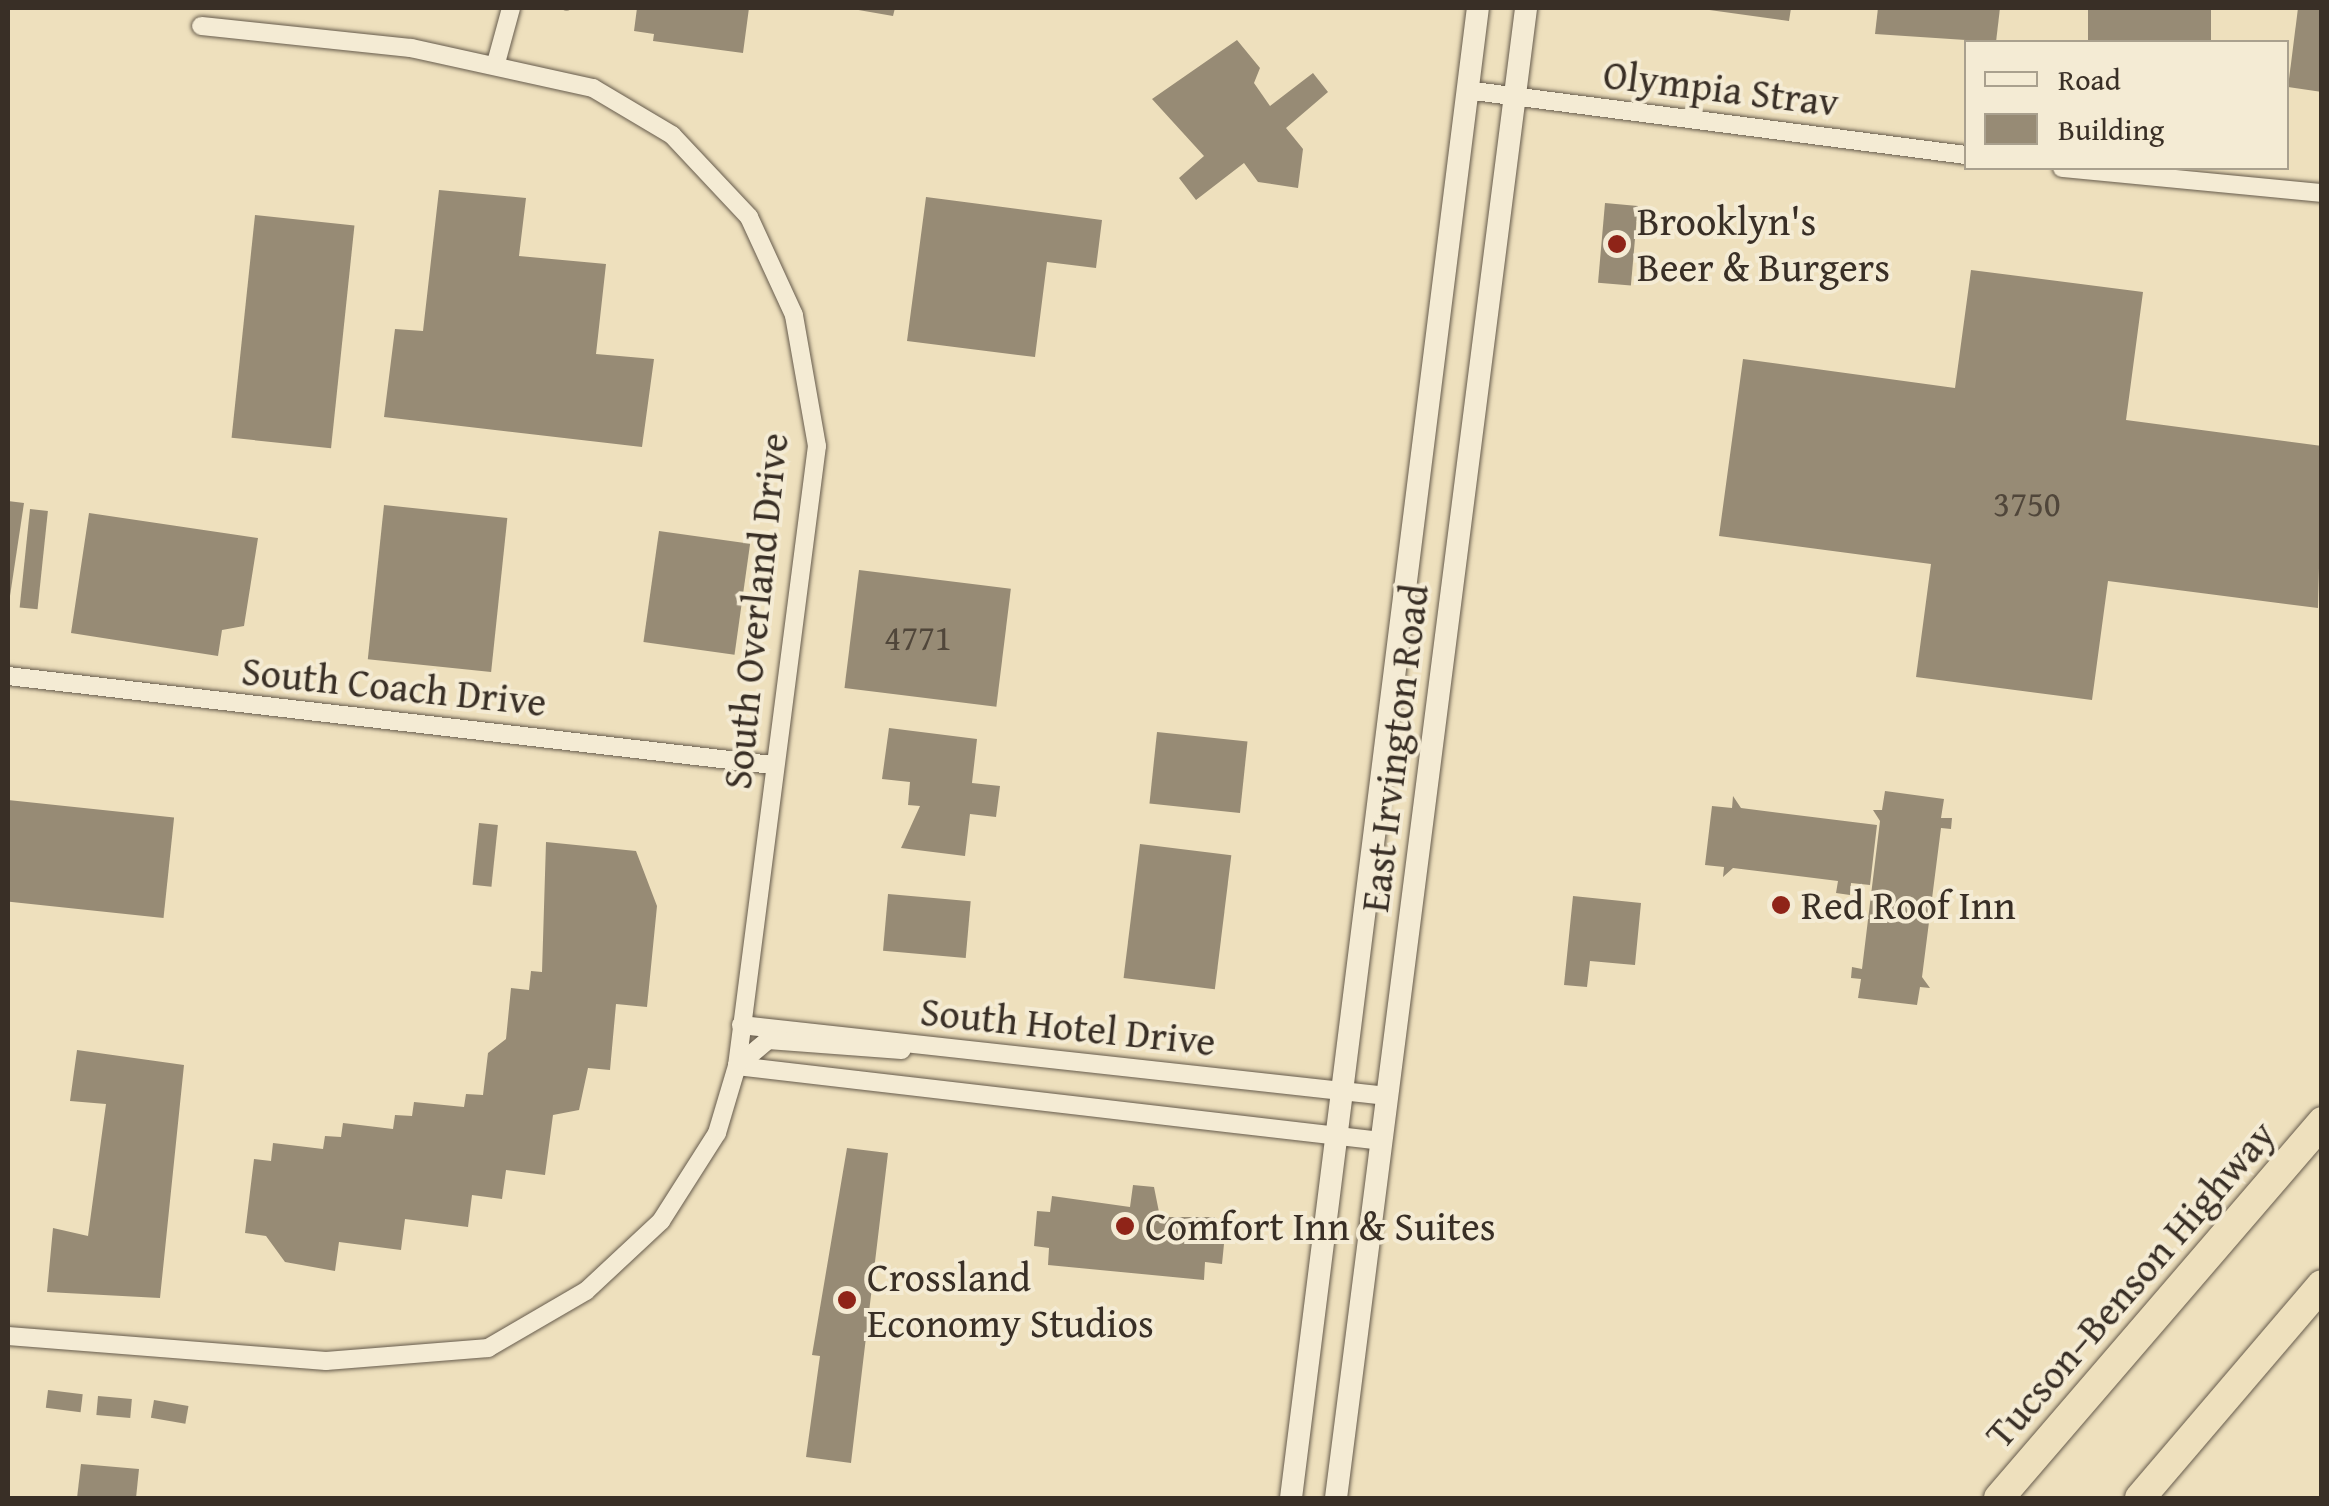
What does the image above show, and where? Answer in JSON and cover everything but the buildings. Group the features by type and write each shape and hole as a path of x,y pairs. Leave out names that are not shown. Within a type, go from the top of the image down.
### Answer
{"highway":[{"name":"Tucson–Benson Highway","path":"1999,1498 2322,1122"},
{"path":"2142,1498 2322,1285"},
{"path":"2142,1498 2322,1297"}],"main road":[{"name":"East Irvington Road","path":"1291,1498 1478,8"},
{"name":"East Irvington Road","path":"1336,1498 1526,8"}],"street":[{"path":"496,63 510,11"},
{"name":"South Overland Drive","path":"8,1336 326,1361 488,1348 586,1291 662,1222 717,1133 737,1066 817,446 794,315 748,216 672,134 593,88 496,63 201,26"},
{"name":"Olympia Strav","path":"1466,90 1964,155"},
{"path":"2083,170 2322,193"},
{"name":"South Coach Drive","path":"8,676 774,766"},
{"name":"South Hotel Drive","path":"741,1024 1386,1096"},
{"path":"737,1066 768,1040 874,1054 933,1046"},
{"name":"South Hotel Drive","path":"737,1066 1380,1142"}],"place":[{"name":"Brooklyn's Beer & Burgers","path":"1617,244"},
{"name":"Red Roof Inn","path":"1781,905"},
{"name":"Comfort Inn & Suites","path":"1125,1226"},
{"name":"Crossland Economy Studios","path":"847,1300"}]}
